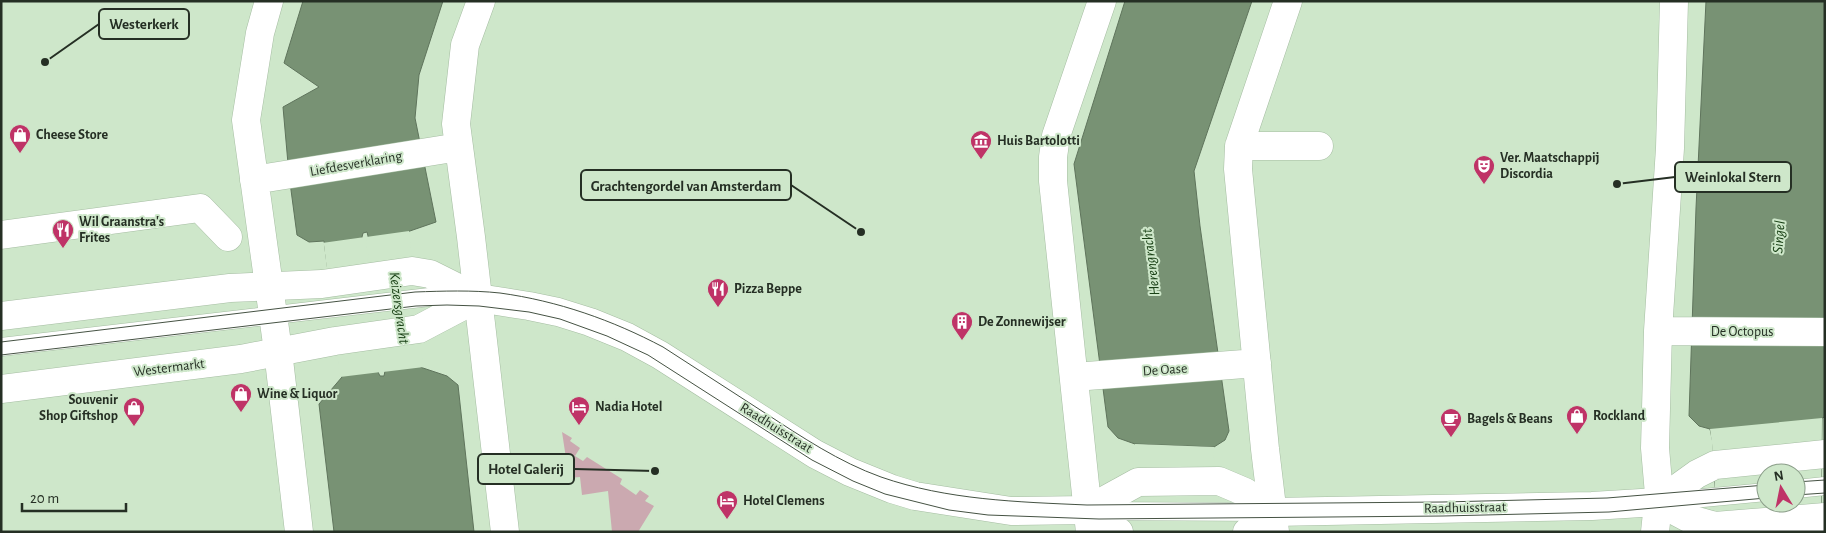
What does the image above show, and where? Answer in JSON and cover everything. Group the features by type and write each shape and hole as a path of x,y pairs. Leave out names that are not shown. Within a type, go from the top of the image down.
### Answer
{"street":[{"path":"268,1 260,33 246,120 278,351 299,532"},
{"path":"482,1 465,45 456,124 505,532"},
{"path":"1102,1 1056,136 1053,157 1089,521 1119,532"},
{"path":"1247,532 1274,522 1238,169 1239,146 1288,1"},
{"path":"1655,532 1658,502 1655,448 1658,331 1670,148 1674,1"},
{"path":"1239,146 1319,146"},
{"name":"Liefdesverklaring","path":"254,180 459,148"},
{"path":"1,236 200,208 228,237"},
{"name":"Raadhuisstraat","path":"329,296 412,271 430,274 478,298 530,306 590,322 627,337 660,354 815,454 892,490 916,496 1089,521 1138,482 1219,481 1245,492 1274,522 1658,502"},
{"path":"1,316 230,288 268,286 329,296"},
{"name":"Westermarkt","path":"1,389 241,359 335,341 420,329 478,298"},
{"name":"De Octopus","path":"1658,331 1825,332"},
{"name":"De Oase","path":"1074,377 1257,363"},
{"path":"1658,502 1696,474 1715,465 1823,454"},
{"path":"1658,502 1690,519 1715,526 1823,517"}],"lane":[{"name":"Raadhuisstraat","path":"329,296 416,299 438,296 478,298"},
{"path":"1,347 273,316 329,296"},
{"path":"1806,488 1823,486"},
{"name":"Raadhuisstraat","path":"1658,502 1756,493"},
{"name":"Raadhuisstraat","path":"1089,521 1141,512 1222,511 1274,522"}],"shaded area":[{"path":"562,432 572,438 570,441 580,448 575,456 583,461 587,457 622,479 620,484 636,495 640,490 649,496 645,501 654,506 638,532 612,532 608,491 582,495 580,477 569,478"}],"water":[{"name":"Keizersgracht","path":"303,1 443,1 419,75 415,118 436,222 407,232 420,367 447,376 458,385 474,532 334,532 319,404 342,377 324,241 309,242 297,235 283,107 319,87 284,63","holes":["367,232 385,371 384,376 380,376 378,372 362,237 363,233"]},
{"name":"Herengracht","path":"1125,1 1252,1 1194,171 1229,431 1225,440 1214,447 1135,444 1118,438 1108,427 1074,164"},
{"name":"Singel","path":"1706,1 1825,1 1825,417 1822,418 1821,532 1716,503 1713,443 1710,429 1699,426 1689,416 1696,208"}],"pier":[{"path":"409,231 424,367 383,372 366,237"},
{"path":"365,237 381,372 340,377 324,245 322,243"},
{"path":"1822,418 1821,532 1715,532 1715,465 1710,429"},
{"path":"1135,444 1214,447 1222,532 1146,532 1137,446"}],"tram line":[{"path":"1,342 415,292 489,292 564,306 624,328 663,347 807,440 850,464 906,485 957,495 1009,501 1087,505 1443,502 1607,498 1756,486"},
{"path":"1,355 416,306 479,306 529,312 560,319 607,336 648,355 812,460 853,481 885,494 949,510 988,515 1099,519 1443,516 1609,512 1756,499"},
{"path":"1806,481 1825,480"},
{"path":"1806,494 1825,493"}],"place":[{"name":"Westerkerk","path":"45,62"},
{"name":"Cheese Store","path":"20,154"},
{"name":"Huis Bartolotti","path":"981,160"},
{"name":"Weinlokal Stern","path":"1617,184"},
{"name":"Ver. Maatschappij Discordia","path":"1484,185"},
{"name":"Grachtengordel van Amsterdam","path":"861,232"},
{"name":"Wil Graanstra's Frites","path":"63,249"},
{"name":"Pizza Beppe","path":"718,308"},
{"name":"De Zonnewijser","path":"962,341"},
{"name":"Wine & Liquor","path":"241,413"},
{"name":"Nadia Hotel","path":"579,426"},
{"name":"Souvenir Shop Giftshop","path":"134,427"},
{"name":"Rockland","path":"1577,435"},
{"name":"Bagels & Beans","path":"1451,438"},
{"name":"Hotel Galerij","path":"655,471"},
{"name":"Hotel Clemens","path":"727,520"}]}
